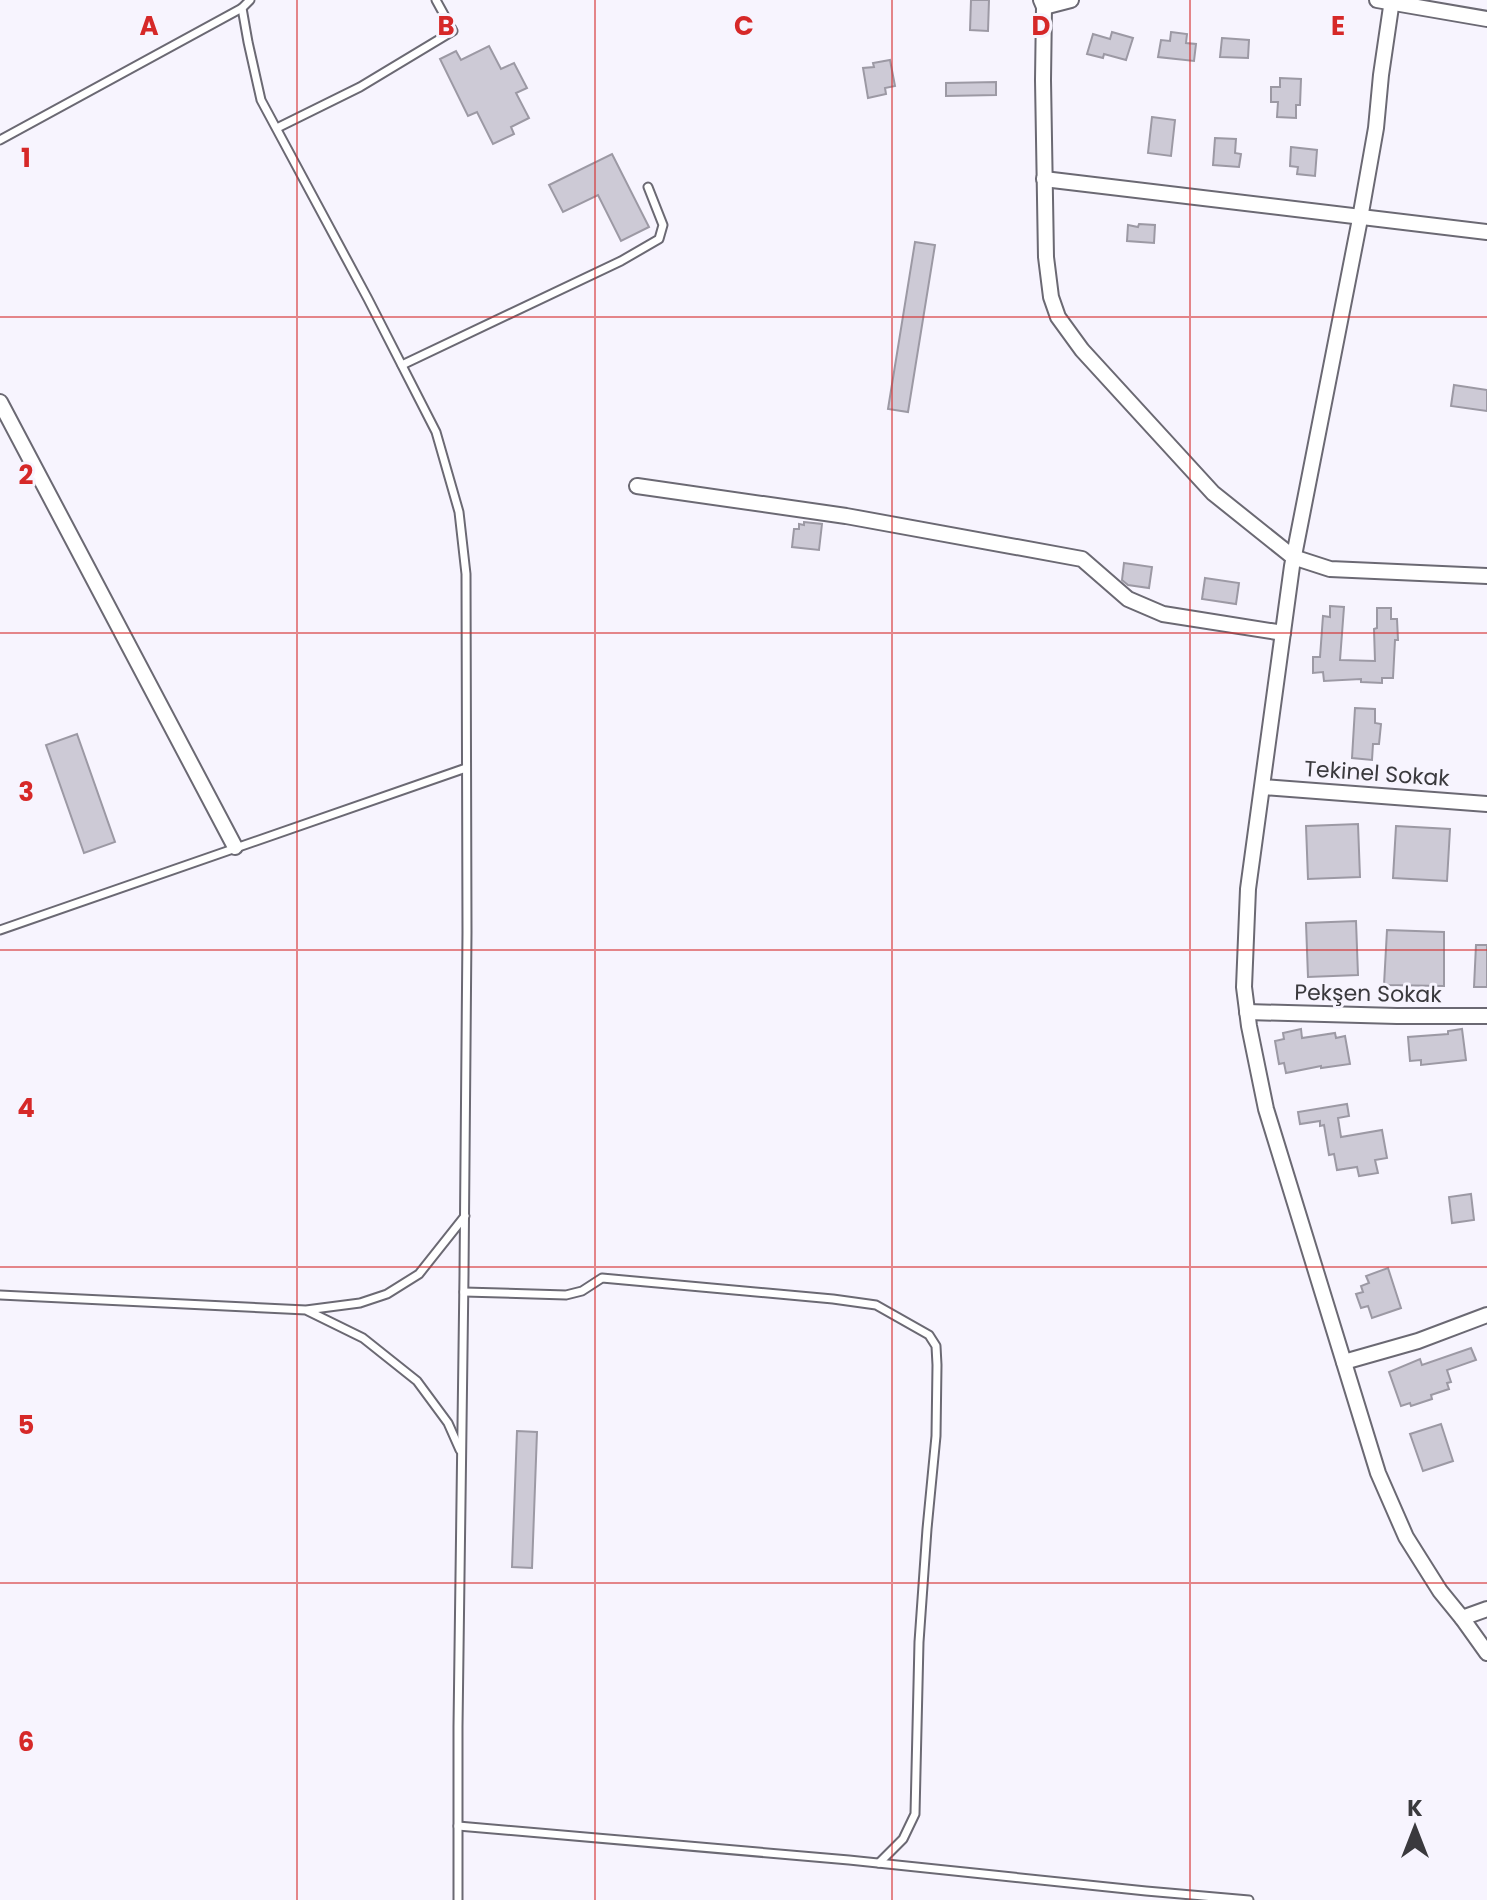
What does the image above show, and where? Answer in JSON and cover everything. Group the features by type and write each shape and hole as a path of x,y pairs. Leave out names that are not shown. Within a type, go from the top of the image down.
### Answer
{"street":[{"path":"1071,0 1043,3 1046,257 1051,297 1058,317 1091,361 1213,493 1293,557 1330,569 1487,576"},
{"path":"1487,19 1387,1 1376,128 1293,557 1248,889 1244,987 1266,1109 1378,1473 1406,1537 1440,1591 1487,1653"},
{"path":"1044,179 1487,232"},
{"path":"0,402 235,847"},
{"path":"637,486 846,516 1082,559 1128,599 1163,614 1283,633"},
{"name":"Tekinel Sokak","path":"1263,787 1487,804"},
{"name":"Pekşen Sokak","path":"1247,1012 1487,1016"},
{"path":"1344,1362 1418,1341 1487,1315"},
{"path":"1462,1618 1487,1609"}],"lane":[{"path":"0,140 242,8 250,0"},
{"path":"277,128 360,87 453,31 436,0"},
{"path":"242,8 261,100 436,432 459,512 466,574 466,768 458,1900"},
{"path":"402,365 621,261 659,239 663,225 648,187"},
{"path":"0,930 466,768"},
{"path":"0,1295 306,1310 360,1303 387,1294 419,1274 465,1216"},
{"path":"464,1292 566,1295 582,1291 602,1278 833,1299 876,1305 929,1335 936,1346 936,1436 919,1642 915,1814 903,1839 879,1863"},
{"path":"306,1310 363,1338 417,1381 448,1423 462,1454"},
{"path":"458,1826 1249,1900"}],"building":[{"path":"971,0 989,0 988,31 970,30"},
{"path":"1112,32 1133,38 1126,60 1104,54 1103,58 1087,54 1093,34 1110,39"},
{"path":"1171,32 1187,34 1186,43 1196,44 1194,61 1158,57 1161,40 1170,41"},
{"path":"1222,38 1249,40 1248,58 1220,57"},
{"path":"489,46 501,69 514,63 527,88 516,93 529,118 511,127 514,134 493,144 477,112 468,116 440,59 456,51 461,60"},
{"path":"890,60 895,86 885,88 886,94 868,98 863,68"},
{"path":"1280,78 1301,79 1296,118 1277,117 1278,102 1271,102 1271,87 1280,87"},
{"path":"996,82 996,95 946,96 946,83"},
{"path":"1152,117 1175,120 1171,156 1148,153"},
{"path":"1215,138 1236,139 1235,153 1241,154 1239,167 1213,165"},
{"path":"1291,147 1317,150 1315,176 1297,174 1298,167 1290,166"},
{"path":"612,154 649,227 621,241 598,195 563,212 549,185"},
{"path":"1139,224 1155,225 1154,243 1127,241 1128,225 1138,227"},
{"path":"915,242 935,245 908,412 888,409"},
{"path":"1454,385 1487,390 1487,411 1451,406"},
{"path":"804,522 822,524 819,550 792,547 794,529 799,529 799,524 804,525"},
{"path":"1124,563 1152,567 1149,588 1128,585 1122,580"},
{"path":"1205,578 1239,583 1236,604 1202,599"},
{"path":"1330,606 1344,607 1340,660 1375,661 1377,608 1391,608 1391,619 1397,619 1398,640 1395,640 1393,678 1382,678 1382,683 1361,682 1361,679 1324,681 1323,672 1313,673 1313,657 1320,657 1323,616 1330,617"},
{"path":"1355,708 1375,709 1375,723 1381,724 1379,744 1373,744 1372,760 1352,758"},
{"path":"77,734 115,842 84,853 46,745"},
{"path":"1358,824 1360,877 1308,879 1306,826"},
{"path":"1396,826 1450,829 1447,881 1393,878"},
{"path":"1356,921 1358,975 1308,977 1306,923"},
{"path":"1387,930 1444,932 1444,986 1384,985"},
{"path":"1476,945 1487,945 1487,987 1474,987"},
{"path":"1301,1029 1302,1038 1335,1033 1336,1038 1345,1036 1350,1064 1286,1073 1284,1063 1279,1064 1275,1041 1284,1039 1283,1033"},
{"path":"1462,1029 1466,1060 1421,1065 1421,1060 1410,1061 1408,1037 1448,1034 1448,1031"},
{"path":"1347,1104 1349,1116 1338,1118 1341,1137 1382,1130 1387,1158 1375,1160 1378,1173 1359,1176 1357,1167 1337,1170 1334,1154 1329,1155 1324,1125 1320,1126 1320,1121 1300,1124 1298,1112"},
{"path":"1471,1194 1474,1220 1452,1223 1449,1197"},
{"path":"1388,1268 1401,1308 1372,1318 1368,1306 1361,1308 1356,1294 1363,1292 1361,1286 1369,1283 1366,1276"},
{"path":"1471,1348 1476,1360 1447,1370 1451,1382 1447,1383 1449,1389 1431,1395 1432,1399 1401,1406 1389,1372 1420,1359 1422,1365"},
{"path":"1441,1424 1453,1461 1423,1471 1410,1434"},
{"path":"517,1431 537,1432 532,1568 512,1567"}]}
